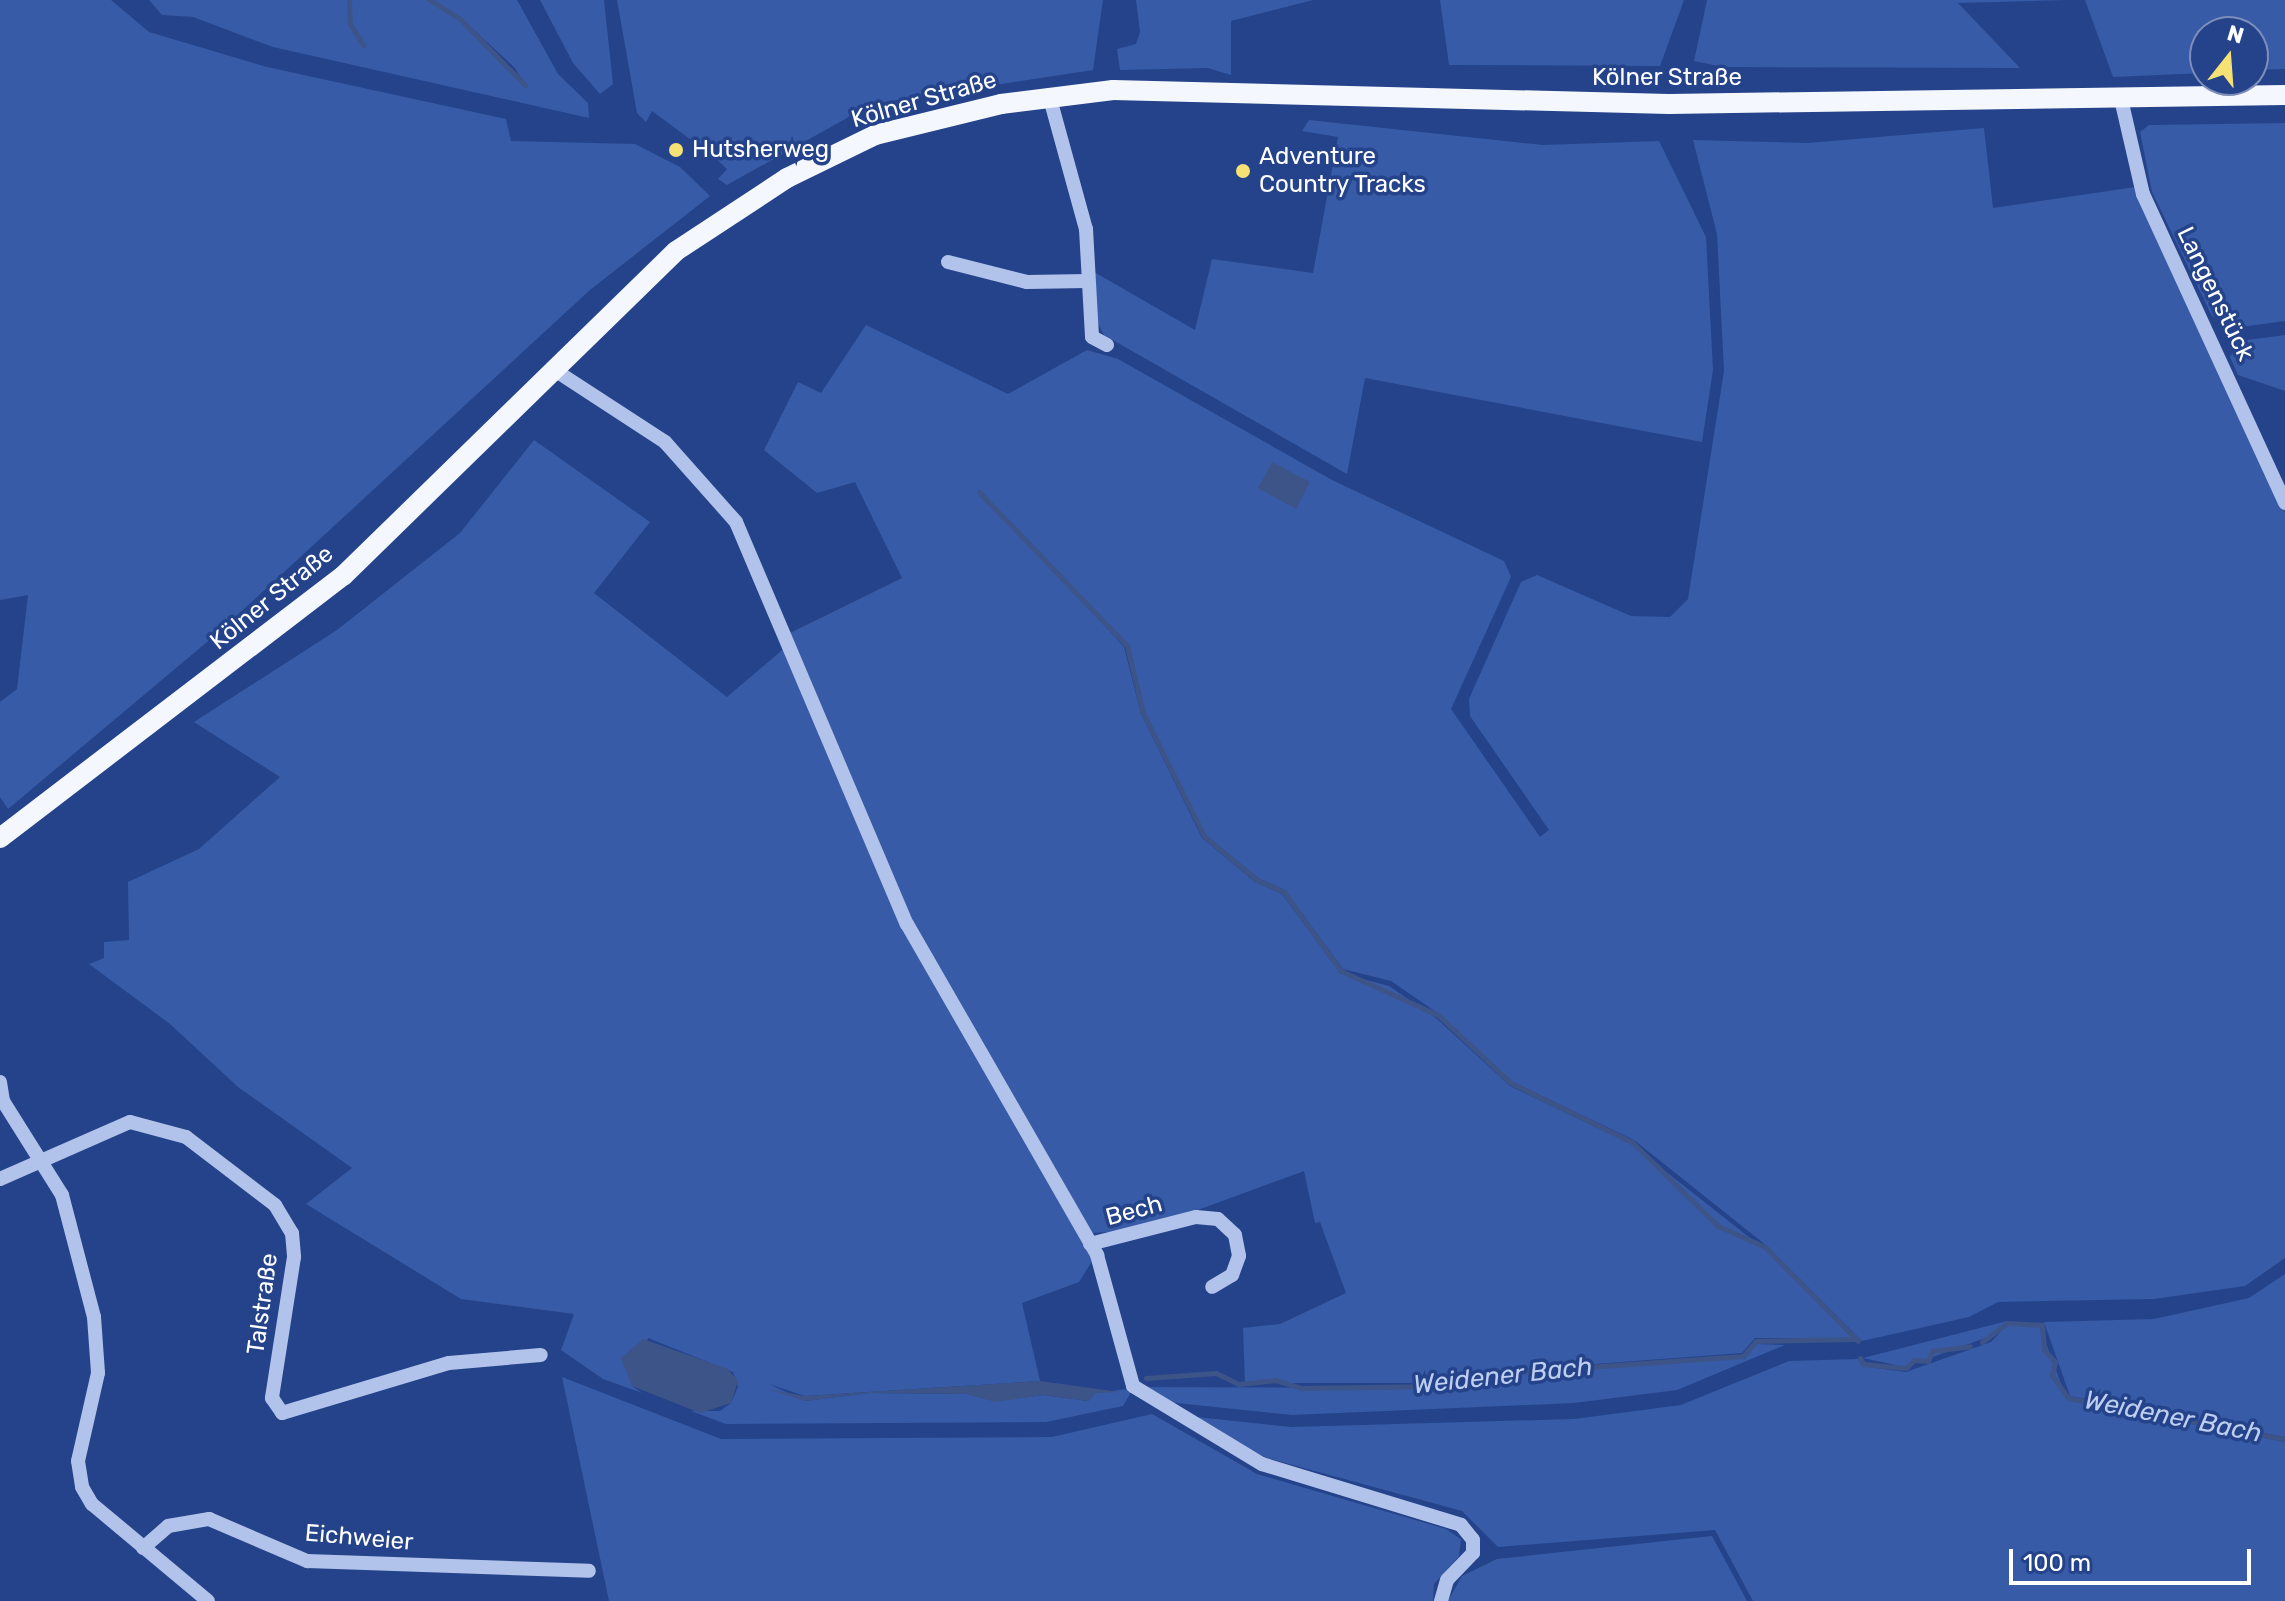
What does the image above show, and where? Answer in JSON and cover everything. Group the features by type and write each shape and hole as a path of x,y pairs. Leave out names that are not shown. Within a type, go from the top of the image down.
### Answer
{"main road":[{"name":"Kölner Straße","path":"0,838 343,576 648,274 787,178 875,135 1049,95 1113,90 1669,104 2285,95"}],"street":[{"path":"1049,95 1086,229 1092,337 1107,345"},
{"name":"Langenstück","path":"2121,99 2143,194 2285,503"},
{"path":"948,262 1027,282 1087,281"},
{"path":"553,369 634,417 701,480 736,522 791,644 907,924 1090,1244"},
{"path":"0,1082 3,1101 62,1195 97,1340 98,1373 78,1461 82,1487 143,1548 208,1601"},
{"name":"Talstraße","path":"38,1160 106,1128 158,1125 186,1137 275,1205 292,1233 294,1257 272,1398 282,1413 449,1363 541,1355"},
{"path":"0,1179 38,1160"},
{"name":"Bech","path":"1212,1287 1232,1275 1239,1256 1235,1235 1218,1219 1196,1217 1090,1244 1105,1280 1122,1363 1145,1397 1286,1474 1427,1510 1461,1525 1473,1540 1473,1553 1447,1580 1441,1601"},
{"name":"Eichweier","path":"143,1548 168,1526 209,1519 307,1561 589,1571"}],"shaded area":[{"path":"0,0 111,0 149,32 267,67 506,119 511,141 635,144 680,167 710,196 590,290 219,632 8,809 0,797 0,702 17,689 28,595 0,600"},
{"path":"149,0 427,0 459,20 526,87 515,68 461,18 434,0 517,0 558,74 588,103 589,118 273,47 193,17 162,15"},
{"path":"540,0 604,0 613,84 600,94 573,63"},
{"path":"617,0 1103,0 1093,70 872,104 727,185 718,179 727,169 713,156 652,111 646,122 637,113"},
{"path":"1136,0 1313,0 1231,21 1231,75 1208,68 1120,70 1117,49 1136,44 1140,32"},
{"path":"1440,0 1684,0 1660,66 1449,65"},
{"path":"1707,0 2066,0 1958,3 2020,68 1723,67 1694,61"},
{"path":"2085,0 2285,0 2285,69 2269,70 2269,16 2189,16 2189,74 2113,77"},
{"path":"1309,120 1543,145 1659,141 1706,237 1713,370 1702,442 1365,378 1347,474 1104,335 1095,318 1094,272 1195,330 1212,259 1313,273 1338,137 1302,131"},
{"path":"2285,123 2285,321 2233,328 2212,316 2152,192 2140,132 2149,125"},
{"path":"1984,128 1993,208 2135,187 2285,512 2285,1258 2245,1286 2154,1299 1998,1302 1969,1317 1862,1341 1767,1246 1634,1140 1513,1082 1439,1014 1391,981 1343,969 1285,890 1258,878 1206,835 1145,713 1129,645 978,488 1124,647 1141,714 1202,838 1255,882 1282,894 1340,973 1389,986 1436,1018 1510,1086 1631,1144 1764,1249 1852,1338 1755,1338 1742,1353 1515,1370 1436,1383 1245,1383 1243,1328 1280,1324 1346,1293 1320,1222 1315,1223 1304,1171 1143,1230 1090,1233 911,922 790,633 902,578 855,482 817,493 764,450 798,382 821,393 866,325 1008,394 1087,350 1118,359 1332,480 1504,561 1511,577 1451,709 1540,837 1549,830 1470,716 1469,699 1521,582 1537,575 1631,616 1670,617 1688,599 1724,371 1717,234 1693,140 1808,143"},
{"path":"2285,335 2285,391 2238,375 2230,357 2239,341"},
{"path":"534,440 650,522 594,593 727,697 787,646 905,926 1094,1258 1079,1282 1022,1303 1040,1381 805,1396 769,1384 805,1401 869,1393 967,1394 995,1401 1043,1395 1088,1401 1096,1393 1127,1389 1130,1394 1123,1406 1046,1422 726,1424 691,1411 720,1411 731,1403 738,1387 733,1372 648,1338 632,1386 642,1393 603,1379 561,1350 574,1314 461,1299 306,1204 352,1168 238,1087 170,1024 89,964 104,958 104,942 129,940 128,882 199,849 280,777 194,722 337,630 460,533"},
{"path":"1272,462 1310,482 1296,509 1258,488"},
{"path":"2285,1274 2285,1437 2070,1396 2044,1322 2154,1319 2249,1298"},
{"path":"2007,1321 1988,1337 1905,1367 1863,1358"},
{"path":"2007,1325 2040,1327 2067,1400 2285,1442 2285,1601 1753,1601 1715,1530 1498,1547 1462,1511 1267,1458 1187,1416 1292,1427 1574,1419 1681,1405 1789,1361 1858,1359 1862,1366 1906,1372 1991,1342"},
{"path":"643,1339 728,1369 738,1381 731,1403 700,1413 632,1386 621,1358"},
{"path":"1757,1344 1785,1345 1677,1390 1574,1403 1292,1415 1158,1401 1139,1387 1436,1388 1515,1374 1744,1358"},
{"path":"562,1377 721,1439 1052,1437 1152,1414 1257,1474 1446,1529 1461,1539 1459,1556 1434,1584 1433,1601 609,1601"},
{"path":"1040,1381 1120,1392 1096,1393 1088,1401 1043,1395 995,1402 967,1394 869,1393 805,1401 767,1389 805,1396"},
{"path":"1712,1536 1747,1601 1448,1601 1462,1576 1497,1559"}],"waterway":[{"path":"349,0 350,24 363,45"},
{"path":"430,0 460,19 525,85"},
{"path":"979,492 1127,646 1143,713 1204,836 1257,880 1284,892 1341,971 1438,1015 1511,1083 1632,1142 1718,1226 1765,1247 1858,1341"},
{"name":"Weidener Bach","path":"1982,1342 2007,1323 2042,1325 2044,1350 2055,1362 2052,1375 2068,1398 2285,1439"},
{"name":"Weidener Bach","path":"1146,1378 1216,1373 1239,1384 1275,1380 1302,1388 1436,1386 1515,1372 1743,1356 1756,1341 1857,1339"},
{"name":"Weidener Bach","path":"1860,1358 1863,1364 1906,1368 1914,1360 1928,1361 1932,1351 1970,1346"}],"place":[{"name":"Hutsherweg","path":"676,150"},
{"name":"Adventure Country Tracks","path":"1243,171"}]}
